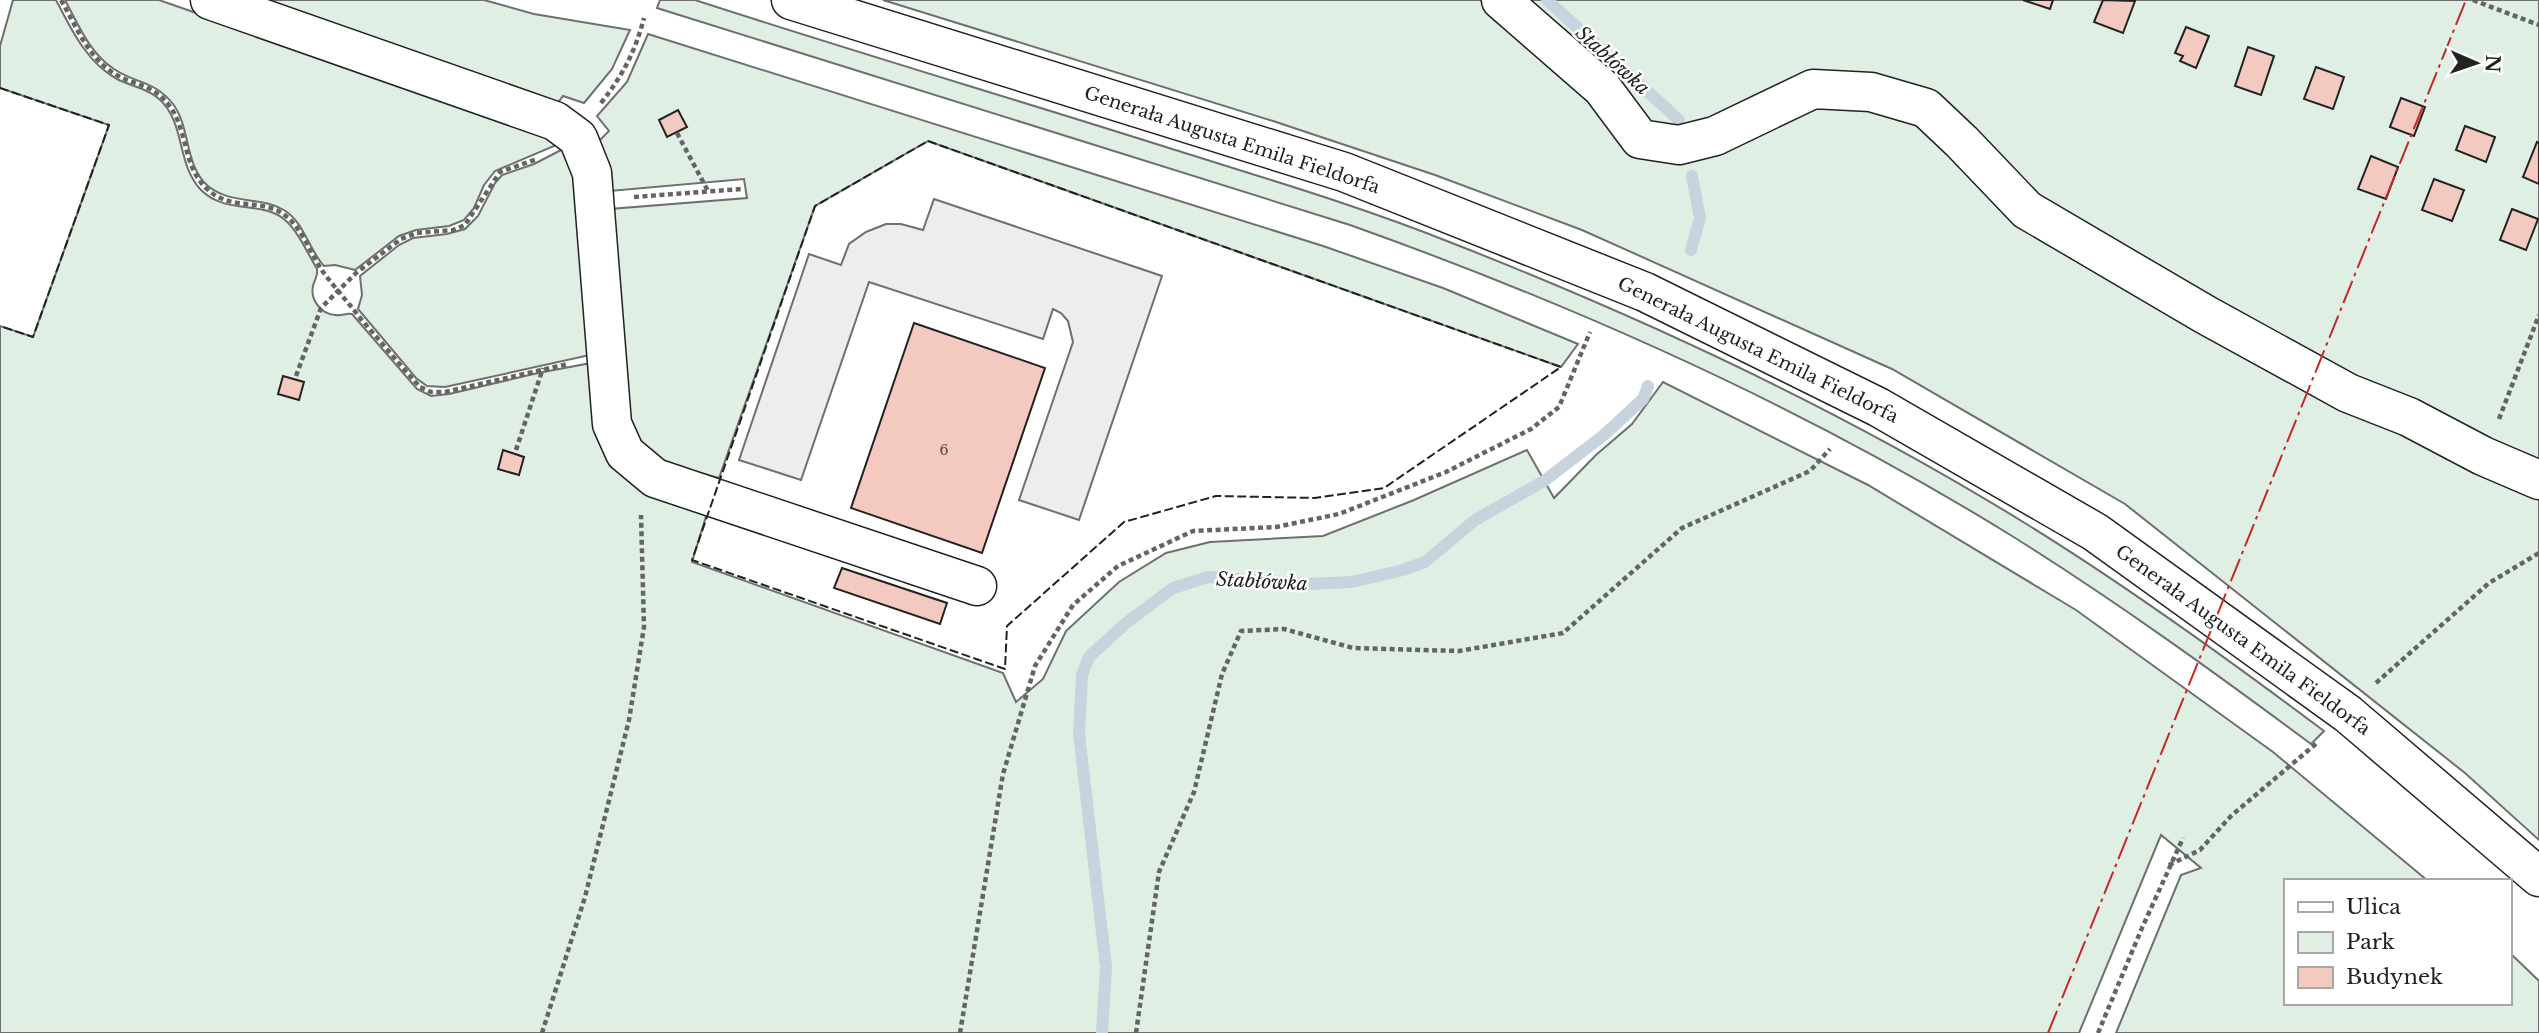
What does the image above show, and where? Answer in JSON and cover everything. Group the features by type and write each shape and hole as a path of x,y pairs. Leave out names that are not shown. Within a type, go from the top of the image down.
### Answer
{"street":[{"path":"210,0 555,121 573,134 578,138 593,173 611,424 625,453 655,478 977,586"},
{"name":"Generała Augusta Emila Fieldorfa","path":"791,0 1343,172 1645,292 1878,407 2095,532 2348,714 2539,877"},
{"path":"1501,0 1602,88 1640,139 1679,145 1715,136 1813,89 1871,92 1926,108 2027,210 2206,315 2348,393 2409,417 2483,456 2539,480"}],"path":[{"path":"61,0 87,47 109,71 149,87 170,105 177,117 190,166 206,189 232,204 261,206 285,215 338,290 420,387 431,392 445,392 543,368 607,357"},
{"path":"2473,0 2539,25"},
{"path":"296,376 321,308 338,290 401,239 417,233 453,230 465,225 500,172 535,160 562,146 615,86 637,46 643,18"},
{"path":"677,132 708,191"},
{"path":"594,200 742,189"},
{"path":"2483,456 2539,315"},
{"path":"960,1033 1003,774 1035,666 1073,605 1118,566 1193,531 1276,527 1339,514 1446,472 1531,429 1559,407 1590,332"},
{"path":"516,450 543,368"},
{"path":"1136,1033 1160,872 1194,792 1222,674 1241,631 1284,629 1353,648 1459,651 1563,633 1682,527 1810,471 1830,449"},
{"path":"542,1033 585,897 629,720 644,627 643,530 634,461"},
{"path":"2383,675 2489,583 2539,553"},
{"path":"2169,865 2200,850 2231,816 2303,756"},
{"path":"2098,1033 2183,838"}],"green space":[{"path":"13,0 56,0 88,55 97,64 117,79 150,93 167,108 189,171 201,190 222,202 266,210 285,220 298,236 317,269 313,296 318,305 330,314 352,314 417,389 431,396 449,394 591,363 600,441 708,510 692,562 1003,673 1016,702 1043,679 1066,631 1119,582 1166,553 1210,542 1323,536 1414,500 1527,450 1554,498 1596,455 1632,424 1663,382 1868,485 2076,610 2273,752 2426,879 2284,879 2284,1005 2511,1005 2511,954 2539,981 2539,1033 2116,1033 2181,875 2201,868 2161,835 2079,1033 0,1033 0,326 33,337 109,125 0,88 0,46"},
{"path":"65,0 159,0 500,119 561,143 495,171 464,220 449,226 416,230 399,236 355,270 335,265 324,266 297,222 284,210 266,203 226,196 208,186 195,168 183,124 173,104 152,86 122,74 106,63 85,38"},
{"path":"256,0 484,0 534,14 630,30 612,69 584,103 563,96 556,105"},
{"path":"660,0 695,0 1312,193 1417,230 1600,304 1818,407 1959,484 2066,549 2141,599 2324,731 2311,744 2089,586 1933,489 1772,403 1606,325 1350,225 657,8"},
{"path":"883,0 2539,0 2539,840 2465,773 2125,504 1892,369 1582,230 1435,175 1273,121"},
{"path":"648,34 1323,246 1443,288 1578,344 1561,367 928,141 815,206 719,478 678,467 640,448 628,428 610,209 747,198 744,179 610,191 599,141 609,131 597,116 627,82"},
{"path":"565,148 574,174 590,355 445,387 427,386 416,378 358,309 362,295 360,276 399,245 413,238 465,229 478,216 502,175 534,164"}],"shaded area":[{"path":"934,199 1162,276 1079,520 1019,500 1073,342 1068,321 1053,309 1043,339 869,282 801,480 739,460 809,254 841,265 849,244 866,232 886,224 901,224 923,230"}],"building":[{"path":"2023,0 2053,0 2050,9"},
{"path":"2103,0 2135,1 2123,33 2094,22"},
{"path":"2186,27 2209,36 2196,68 2180,61 2183,56 2175,53"},
{"path":"2248,47 2274,56 2261,95 2235,86"},
{"path":"2316,67 2344,77 2333,109 2304,99"},
{"path":"2401,98 2425,107 2414,136 2390,127"},
{"path":"678,110 687,127 667,137 659,120"},
{"path":"2465,126 2495,137 2486,162 2456,150"},
{"path":"2537,142 2539,143 2539,184 2523,177"},
{"path":"2371,156 2398,167 2386,199 2358,189"},
{"path":"2434,179 2464,190 2452,221 2422,210"},
{"path":"2512,209 2538,219 2526,250 2500,240"},
{"path":"914,323 1045,368 982,553 851,508"},
{"path":"283,376 304,382 299,400 278,394"},
{"path":"503,450 524,457 519,475 498,469"},
{"path":"842,568 947,603 940,624 834,588"}],"waterway":[{"name":"Stabłówka","path":"1547,0 1679,120"},
{"path":"1691,250 1700,218 1692,176"},
{"name":"Stabłówka","path":"1102,1033 1106,967 1079,734 1082,675 1089,657 1126,623 1173,588 1208,577 1308,584 1352,582 1425,562 1475,520 1544,481 1604,435 1643,399 1648,386"}],"fence":[{"path":"0,88 109,125 33,337 0,326"},
{"path":"928,141 1561,367 1384,488 1315,498 1216,496 1124,522 1007,626 1005,669 692,560 815,206 928,141"}],"power":[{"path":"2048,1033 2466,0"}]}
